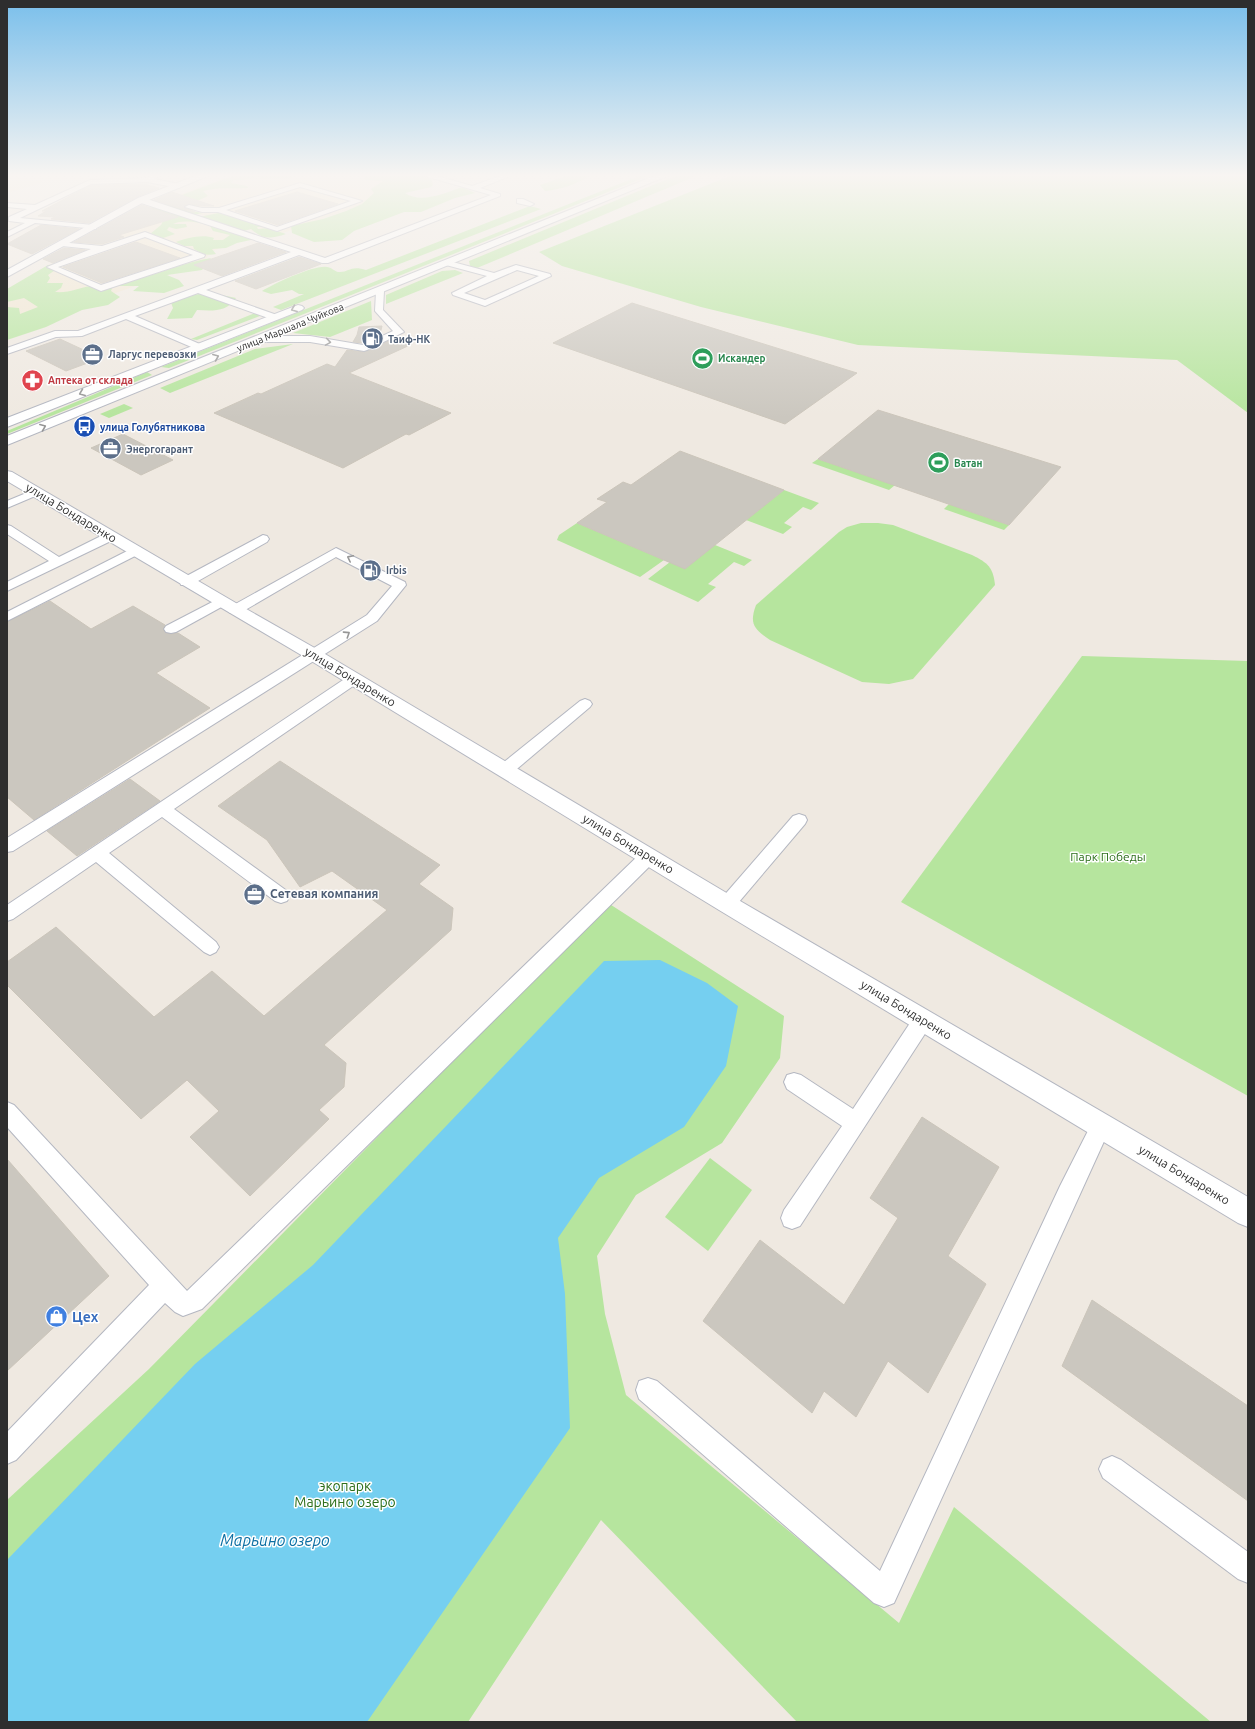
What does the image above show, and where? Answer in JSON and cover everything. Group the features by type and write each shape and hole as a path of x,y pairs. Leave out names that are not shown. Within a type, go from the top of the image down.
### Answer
{"street":[{"path":"7,274 39,257"},
{"name":"улица Маршала Чуйкова","path":"7,441 465,257"},
{"name":"улица Маршала Чуйкова","path":"7,423 311,302"},
{"path":"155,364 160,369 176,373"},
{"name":"улица Бондаренко","path":"7,475 220,602 314,655 727,904 1248,1213"}],"lane":[{"path":"79,257 51,267 101,288 196,257"},
{"path":"7,351 55,334 79,334 287,257"},
{"path":"313,257 325,261 337,257"},
{"path":"449,263 495,276 516,267 547,276 485,303 456,293 495,276"},
{"path":"198,290 274,317"},
{"path":"261,339 310,339 364,348 399,332 380,311 380,291"},
{"path":"126,316 199,347"},
{"path":"7,505 36,492"},
{"path":"7,530 59,562"},
{"path":"7,587 111,536"},
{"path":"186,582 263,538"},
{"path":"7,617 135,551"},
{"path":"7,846 372,618 400,585 336,552 235,610"},
{"path":"171,629 220,602"},
{"path":"7,914 354,679"},
{"path":"505,770 585,704"},
{"path":"163,809 281,896"},
{"path":"727,904 799,820"},
{"path":"97,853 210,947"},
{"path":"7,1112 179,1301 188,1304 194,1301 649,856"},
{"path":"792,1218 923,1020"},
{"path":"794,1082 856,1123"},
{"path":"648,1390 884,1593 1101,1126"},
{"path":"7,1451 165,1286"},
{"path":"1112,1469 1248,1569"}],"shaded area":[{"path":"63,257 207,257 204,262 7,331 7,289"}],"green space":[{"path":"400,257 418,257 281,310 273,307 304,294 299,294 292,290 271,294 262,291 294,276 321,267 328,267 338,272 356,268 366,270"},
{"path":"437,257 447,257 169,368 161,367"},
{"path":"479,257 504,257 477,268 470,266 469,261"},
{"path":"547,257 1248,257 1248,413 1177,360 858,345 701,307 562,266"},
{"path":"211,258 202,270 167,275 179,280 184,286 164,293 133,291 139,286 113,286 111,291 120,297 108,305 82,310 46,327 7,340 7,307 19,308 20,314 38,307 24,298 7,302 7,289 48,265 61,266 48,275 50,278 47,283 63,283 61,288 55,292 61,292 129,281"},
{"path":"455,270 463,273 386,304 386,295 442,271"},
{"path":"207,292 236,298 228,306 219,310 197,310 192,318 167,319 173,308 170,300"},
{"path":"371,301 372,320 330,337 293,333"},
{"path":"255,313 260,316 197,340 191,339"},
{"path":"293,344 170,393 160,388 255,349"},
{"path":"147,372 152,375 7,434 7,431"},
{"path":"124,404 133,408 109,418 100,414"},
{"path":"818,459 895,485 889,490 812,463"},
{"path":"784,490 819,503 811,510 803,507 784,523 792,527 783,534 746,520"},
{"path":"949,504 1009,525 1004,530 944,509"},
{"path":"577,523 664,560 640,577 557,540 559,535"},
{"path":"861,523 893,525 972,555 986,563 993,574 995,585 913,679 889,684 862,682 770,640 760,633 754,626 753,617 756,605 839,532 847,527"},
{"path":"715,545 752,560 744,566 734,562 708,584 716,587 698,602 648,579 670,562"},
{"name":"Парк Победы","path":"1082,656 1248,661 1248,1096 901,902"},
{"name":"экопарк Марьино озеро","path":"608,903 784,1016 780,1058 722,1143 636,1195 597,1256 605,1314 626,1395 899,1623 954,1507 1211,1722 797,1722 601,1520 468,1722 7,1722 7,1500 149,1369"},
{"path":"710,1158 752,1190 708,1251 665,1217"}],"water":[{"name":"Марьино озеро","path":"660,960 707,983 738,1006 726,1066 684,1127 599,1178 558,1238 565,1294 570,1428 367,1722 7,1722 7,1560 195,1364 313,1265 604,961"}],"building":[{"path":"47,257 69,257 53,263 43,259"},
{"path":"93,257 176,257 180,258 102,283 63,267"},
{"path":"218,257 274,257 222,276 194,265"},
{"path":"299,257 321,264 256,289 235,281"},
{"name":"Искандер","path":"632,303 857,373 785,424 553,343"},
{"path":"382,326 380,334 382,335 363,343 353,342 359,327"},
{"path":"60,339 101,358 66,371 26,351"},
{"path":"393,339 410,345 349,373 451,413 409,435 406,434 343,468 214,413 258,393 261,394 327,364 335,367 347,350 364,352"},
{"name":"Ватан","path":"878,410 1061,467 1009,525 818,459"},
{"path":"123,434 173,460 141,475 91,448"},
{"path":"680,451 784,490 685,569 577,523 607,502 597,499 623,482 631,485"},
{"path":"50,601 91,629 133,606 165,625 163,630 166,633 178,633 200,647 156,673 210,708 34,820 7,797 7,622"},
{"path":"280,761 440,865 419,884 453,908 451,930 324,1045 346,1063 344,1087 319,1110 329,1119 250,1196 190,1137 219,1111 187,1080 141,1119 7,985 7,962 56,927 154,1017 212,971 264,1016 387,910 332,871 300,887 267,840 218,806"},
{"path":"130,779 160,801 77,856 47,831"},
{"path":"922,1117 999,1167 948,1256 986,1284 928,1393 888,1361 856,1417 824,1391 812,1413 703,1321 760,1240 844,1305 898,1218 870,1198"},
{"path":"7,1159 109,1276 7,1371"},
{"path":"1092,1300 1248,1406 1248,1501 1062,1366"}],"place":[{"name":"Таиф-НК","path":"372,339"},
{"name":"Ларгус перевозки","path":"92,354"},
{"name":"Искандер","path":"702,358"},
{"name":"Аптека от склада","path":"33,380"},
{"name":"улица Голубятникова","path":"84,427"},
{"name":"Энергогарант","path":"111,449"},
{"name":"Ватан","path":"939,463"},
{"name":"Irbis","path":"370,570"},
{"name":"Сетевая компания","path":"254,894"},
{"name":"Цех","path":"56,1317"}]}
